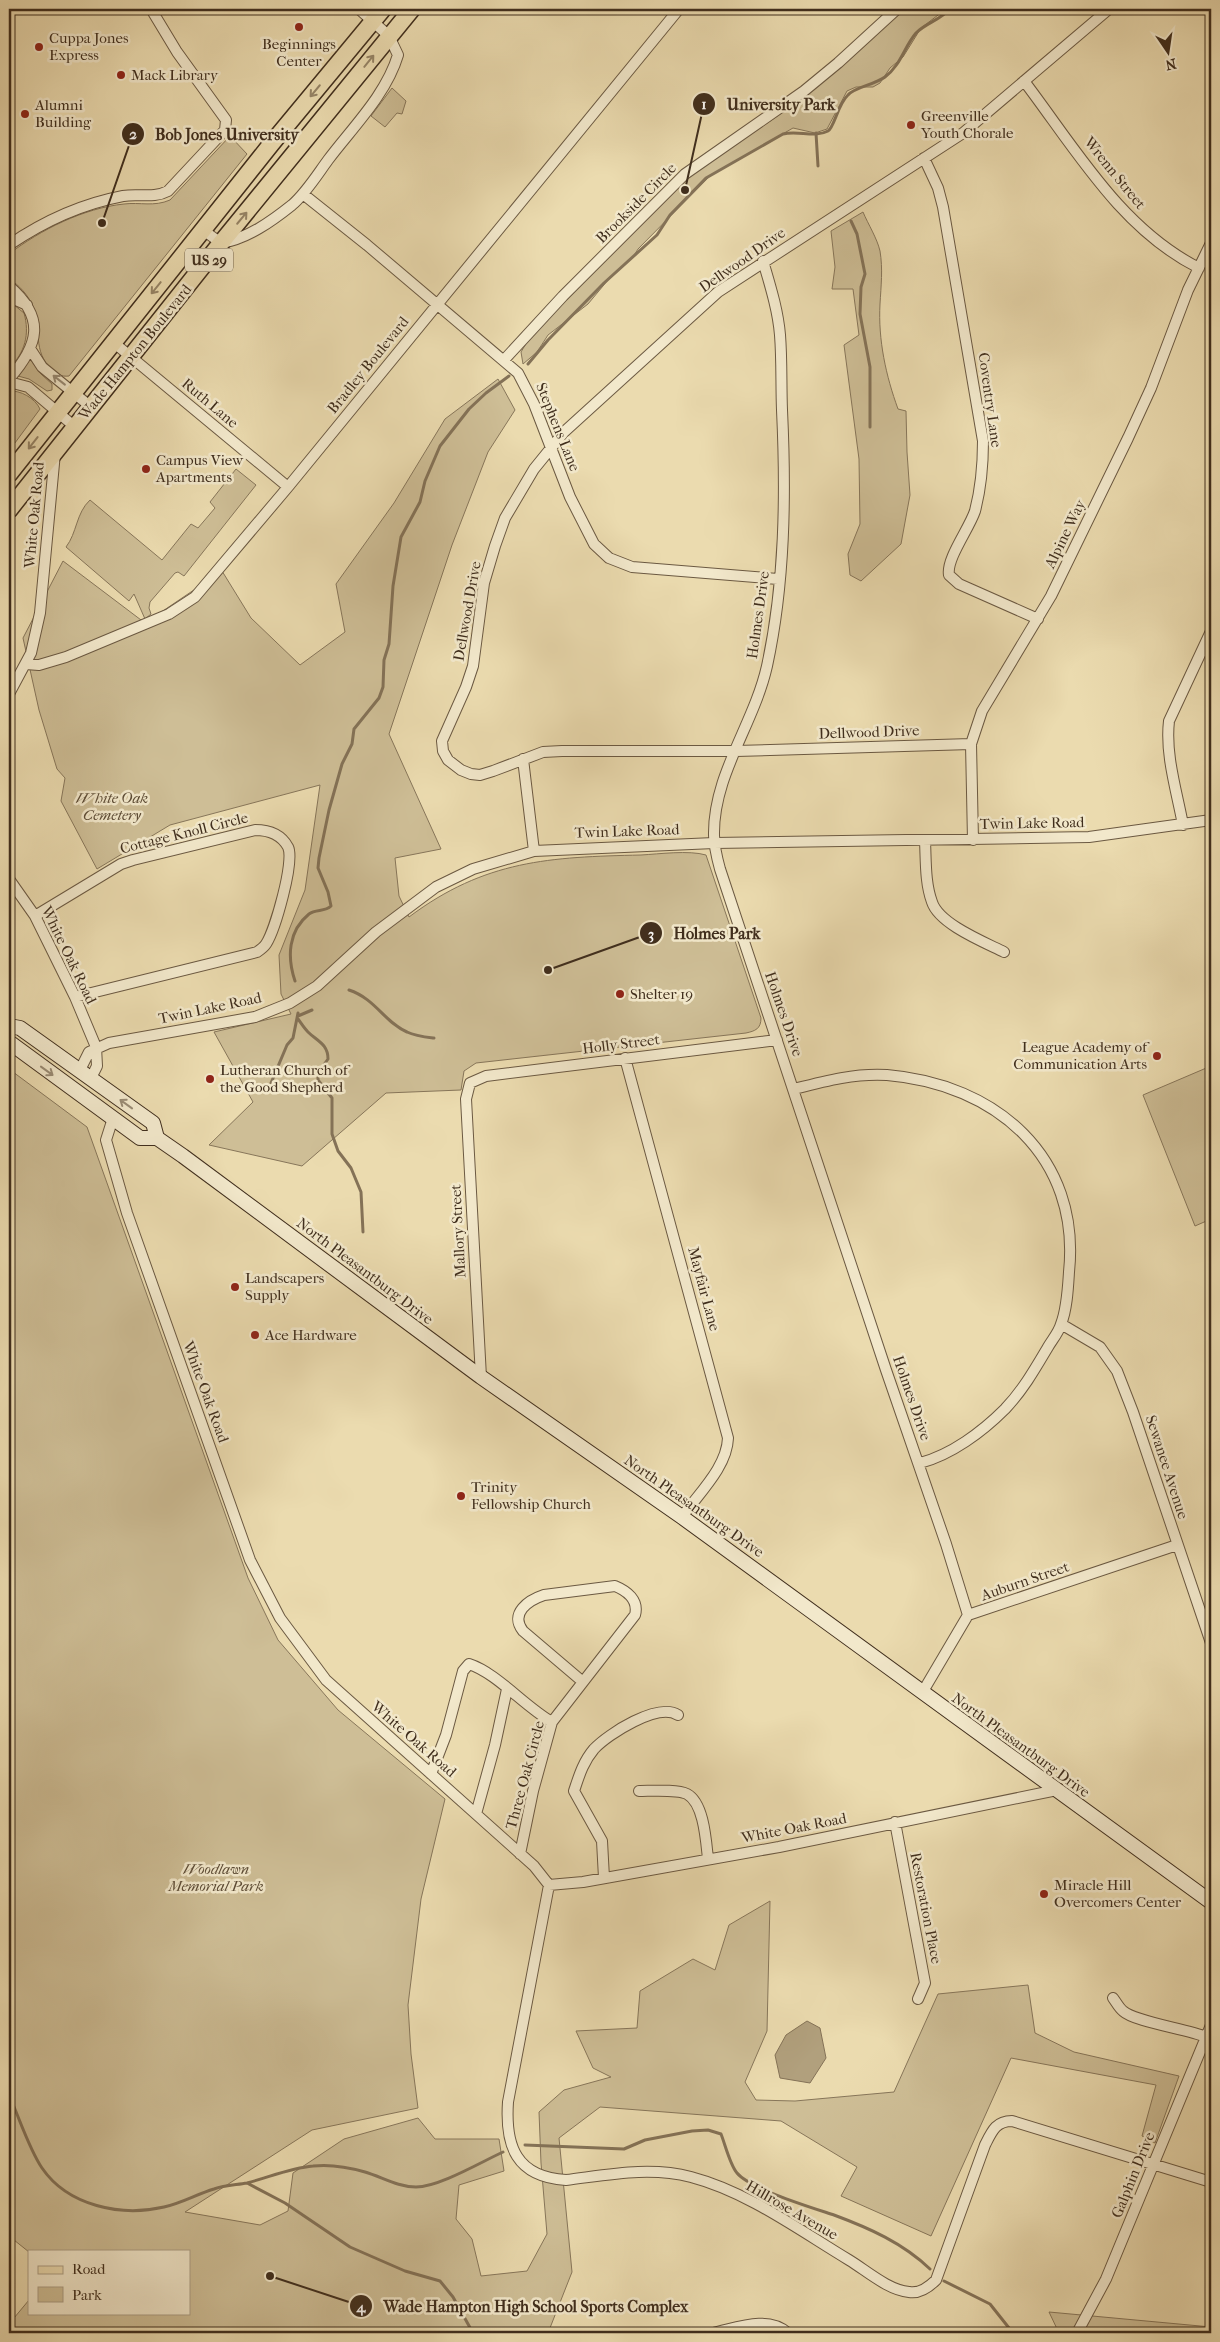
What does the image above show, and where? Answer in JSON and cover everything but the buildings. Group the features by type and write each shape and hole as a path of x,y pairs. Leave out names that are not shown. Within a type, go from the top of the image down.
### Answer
{"main road":[{"name":"Wade Hampton Boulevard","path":"11,503 55,452 221,243 412,9"},
{"name":"Wade Hampton Boulevard","path":"9,474 203,230 378,15"},
{"name":"North Pleasantburg Drive","path":"9,1026 20,1028 153,1123 157,1138"},
{"name":"North Pleasantburg Drive","path":"9,1042 140,1138 157,1138 481,1377 682,1517 1211,1902"}],"street":[{"path":"9,245 34,228 82,207 131,194 155,196 168,191 224,130 226,120 177,52 151,9"},
{"path":"203,230 221,243 251,232 293,204 303,194 373,103 394,66 398,55 378,15 359,9"},
{"name":"Bradley Boulevard","path":"26,664 48,663 101,644 169,614 195,597 288,487 679,9"},
{"name":"Brookside Circle","path":"504,360 562,296 685,174 804,91 838,63 896,9"},
{"name":"Dellwood Drive","path":"970,744 736,751 570,750 543,752 487,773 470,774 448,760 443,751 442,741 466,687 473,666 484,583 505,518 522,488 564,432 718,292 963,133 1109,9"},
{"name":"Wrenn Street","path":"1024,81 1124,211 1185,261 1199,268"},
{"name":"Coventry Lane","path":"924,158 938,188 943,207 983,441 982,471 975,509 965,535 950,564 949,575 959,584 1038,619"},
{"name":"Stephens Lane","path":"303,194 438,304 518,373 528,390 584,528 594,544 613,560 625,566 648,569 778,579"},
{"name":"Alpine Way","path":"973,840 970,744 982,711 1038,619 1128,438 1211,242"},
{"name":"Holmes Drive","path":"764,261 776,309 780,335 785,506 767,666 754,707 721,789 716,813 714,844 720,869 886,1370 920,1463 968,1615"},
{"path":"9,286 27,305 34,331 31,350 9,380 28,387 75,427"},
{"path":"9,297 27,305"},
{"name":"Ruth Lane","path":"113,342 288,487"},
{"path":"31,350 42,367 91,407"},
{"name":"White Oak Road","path":"9,694 26,664 35,638 40,613 55,452"},
{"path":"1183,825 1170,749 1169,721 1211,631"},
{"path":"523,759 534,851"},
{"name":"Twin Lake Road","path":"96,1047 255,1017 290,1003 317,986 376,932 436,886 473,869 534,851 714,844 1089,837 1211,820"},
{"name":"Cottage Knoll Circle","path":"35,916 121,864 133,860 255,830 276,834 288,847 290,860 274,927 263,948 257,952 75,997"},
{"path":"925,841 927,880 932,903 938,912 949,922 1004,952"},
{"name":"White Oak Road","path":"9,880 35,916 75,997 96,1047 97,1066 86,1074"},
{"name":"Holly Street","path":"470,1083 486,1076 777,1040"},
{"name":"Mayfair Lane","path":"625,1058 728,1438 728,1449 723,1460 682,1517"},
{"path":"794,1089 849,1076 887,1075 912,1079 956,1091 996,1110 1013,1122 1036,1146 1060,1188 1067,1211 1071,1259 1062,1324 1030,1379 996,1417 964,1442 929,1461 920,1463"},
{"name":"Mallory Street","path":"470,1083 466,1099 481,1377"},
{"name":"White Oak Road","path":"113,1118 106,1140 127,1213 250,1560 280,1618 326,1680 520,1854 549,1885 583,1882 779,1847 1057,1790"},
{"name":"Sewanee Avenue","path":"1062,1324 1100,1347 1117,1371 1133,1412 1211,1642"},
{"name":"Auburn Street","path":"922,1693 968,1615 1177,1544"},
{"name":"Three Oak Circle","path":"520,1854 533,1791 552,1722 635,1615 636,1611 632,1598 623,1590 614,1586 544,1595 531,1600 519,1612 518,1624 523,1631 583,1682"},
{"path":"430,1774 446,1735 466,1665 469,1664 481,1669 538,1715 552,1722"},
{"path":"476,1814 495,1746 507,1689"},
{"path":"604,1878 602,1841 574,1791 582,1769 594,1749 618,1729 660,1712 669,1711 678,1715"},
{"path":"639,1791 686,1793 696,1802 700,1810 708,1859"},
{"name":"Restoration Place","path":"895,1822 925,1983 918,1999"},
{"name":"Hillrose Avenue","path":"549,1885 514,2063 507,2120 509,2138 514,2152 521,2162 534,2172 554,2179 566,2180 636,2171 655,2171 707,2182 764,2208 898,2290 913,2293 924,2290 936,2280 985,2145 995,2127 1001,2122 1012,2121 1211,2182"},
{"path":"1113,1998 1123,2012 1154,2022 1190,2030 1206,2037"},
{"name":"Galphin Drive","path":"1077,2333 1106,2279 1211,2025"},
{"path":"713,2333 764,2323 774,2324 788,2333"}],"green space":[{"path":"903,9 946,9 921,28 903,57 890,68 880,83 873,87 856,87 847,91 827,129 815,133 793,128 711,175 638,249 633,257 608,280 588,304 548,335 537,352 523,364 521,352 530,337 681,183 823,82"},
{"path":"392,88 406,101 402,114 397,113 385,127 371,116"},
{"path":"230,136 247,154 69,376 61,376 46,362 42,355 36,315 29,298 9,278 9,254 48,229 78,215 109,206 158,203 170,200"},
{"path":"863,212 880,251 882,271 880,331 890,384 898,409 906,411 910,495 901,544 861,581 850,575 848,554 860,524 859,459 844,345 859,335 853,289 832,289 835,267 831,231"},
{"path":"9,301 24,313 26,336 19,356 9,368"},
{"path":"30,359 41,374 52,384 52,390 47,391 29,379 18,376"},
{"name":"White Oak Cemetery","path":"498,379 515,410 488,452 452,545 389,734 441,849 395,858 399,896 409,917 437,898 465,884 519,865 548,860 608,856 683,853 706,855 761,1018 760,1025 755,1030 746,1033 476,1063 464,1071 461,1090 386,1093 302,1166 209,1145 253,1102 214,1032 291,1014 281,994 279,955 305,890 320,785 170,825 97,869 61,801 65,778 57,769 39,710 23,638 63,561 145,623 222,571 251,618 300,665 345,632 336,584 394,503 445,419"},
{"path":"9,391 27,396 35,401 40,409 9,451"},
{"path":"236,469 256,485 184,576 178,572 175,573 150,602 151,614 145,619 134,594 129,601 66,547 85,505 90,500 162,560 191,524 198,528 215,508 210,502"},
{"path":"1211,1066 1211,1219 1195,1226 1143,1095"},
{"name":"Woodlawn Memorial Park","path":"9,1069 87,1127 248,1578 278,1640 338,1710 445,1799 421,1899 408,2005 411,2054 418,2108 312,2130 185,2212 260,2225 288,2211 293,2173 344,2139 418,2118 435,2139 499,2139 504,2171 459,2185 456,2219 472,2239 481,2276 527,2271 547,2234 539,2112 564,2090 611,2077 593,2068 576,2031 637,2028 640,1991 693,1959 715,1970 729,1925 770,1901 767,2031 745,2082 756,2100 795,2101 894,2092 938,1994 1028,1985 1035,2033 1074,2052 1179,2076 1155,2143 1142,2136 1156,2085 1011,2058 931,2236 841,2196 857,2167 781,2121 600,2107 559,2138 572,2272 548,2333 9,2333 9,2324 28,2301 28,2314 190,2314 190,2250 28,2251 9,2236"},
{"path":"1049,2312 1211,2327 1211,2333 1059,2333"}],"shaded area":[{"path":"807,2021 820,2028 826,2058 810,2083 780,2078 775,2055 786,2035"}],"waterway":[{"path":"528,364 548,340 604,283 657,235 670,215 706,178 783,134 817,134 828,131 848,95 885,77 895,67 916,33 950,9"},
{"path":"816,133 818,166"},
{"path":"851,221 857,234 865,274 861,287 860,314 870,367 870,427"},
{"path":"295,981 290,954 293,936 302,921 309,914 331,906 328,892 318,868 319,858 329,810 342,764 352,744 354,729 379,698 383,687 384,660 389,644 393,586 401,537 420,502 425,481 440,446 469,409 486,393 509,376"},
{"path":"349,990 366,999 399,1028 413,1034 434,1038"},
{"path":"298,1016 312,1010"},
{"path":"271,1083 287,1045 293,1038 298,1013"},
{"path":"298,1019 308,1032 324,1046 328,1054 328,1059 318,1073 318,1080 332,1098 332,1134 338,1151 351,1168 361,1192 363,1232"},
{"path":"9,2095 33,2152 42,2168 53,2181 66,2192 81,2200 113,2209 147,2210 164,2207 218,2188 247,2183 296,2169 320,2165 352,2169 409,2187 425,2186 448,2179 503,2152"},
{"path":"525,2145 624,2149 645,2140 692,2131 708,2130 721,2134 732,2165 744,2179 782,2197 873,2231 909,2251 930,2269"},
{"path":"247,2183 285,2203 350,2247 405,2271 440,2281 453,2297 473,2333"},
{"path":"944,2281 990,2304 1013,2333"}],"place":[{"name":"Beginnings Center","path":"299,27"},
{"name":"Cuppa Jones Express","path":"39,47"},
{"name":"Mack Library","path":"121,75"},
{"name":"Alumni Building","path":"25,114"},
{"name":"Greenville Youth Chorale","path":"911,125"},
{"name":"University Park","path":"685,190"},
{"name":"Bob Jones University","path":"102,223"},
{"name":"Campus View Apartments","path":"146,469"},
{"name":"Holmes Park","path":"548,970"},
{"name":"Shelter 19","path":"620,994"},
{"name":"League Academy of Communication Arts","path":"1157,1056"},
{"name":"Lutheran Church of the Good Shepherd","path":"210,1079"},
{"name":"Landscapers Supply","path":"235,1287"},
{"name":"Ace Hardware","path":"255,1335"},
{"name":"Trinity Fellowship Church","path":"461,1496"},
{"name":"Miracle Hill Overcomers Center","path":"1044,1894"},
{"name":"Wade Hampton High School Sports Complex","path":"270,2276"}]}
